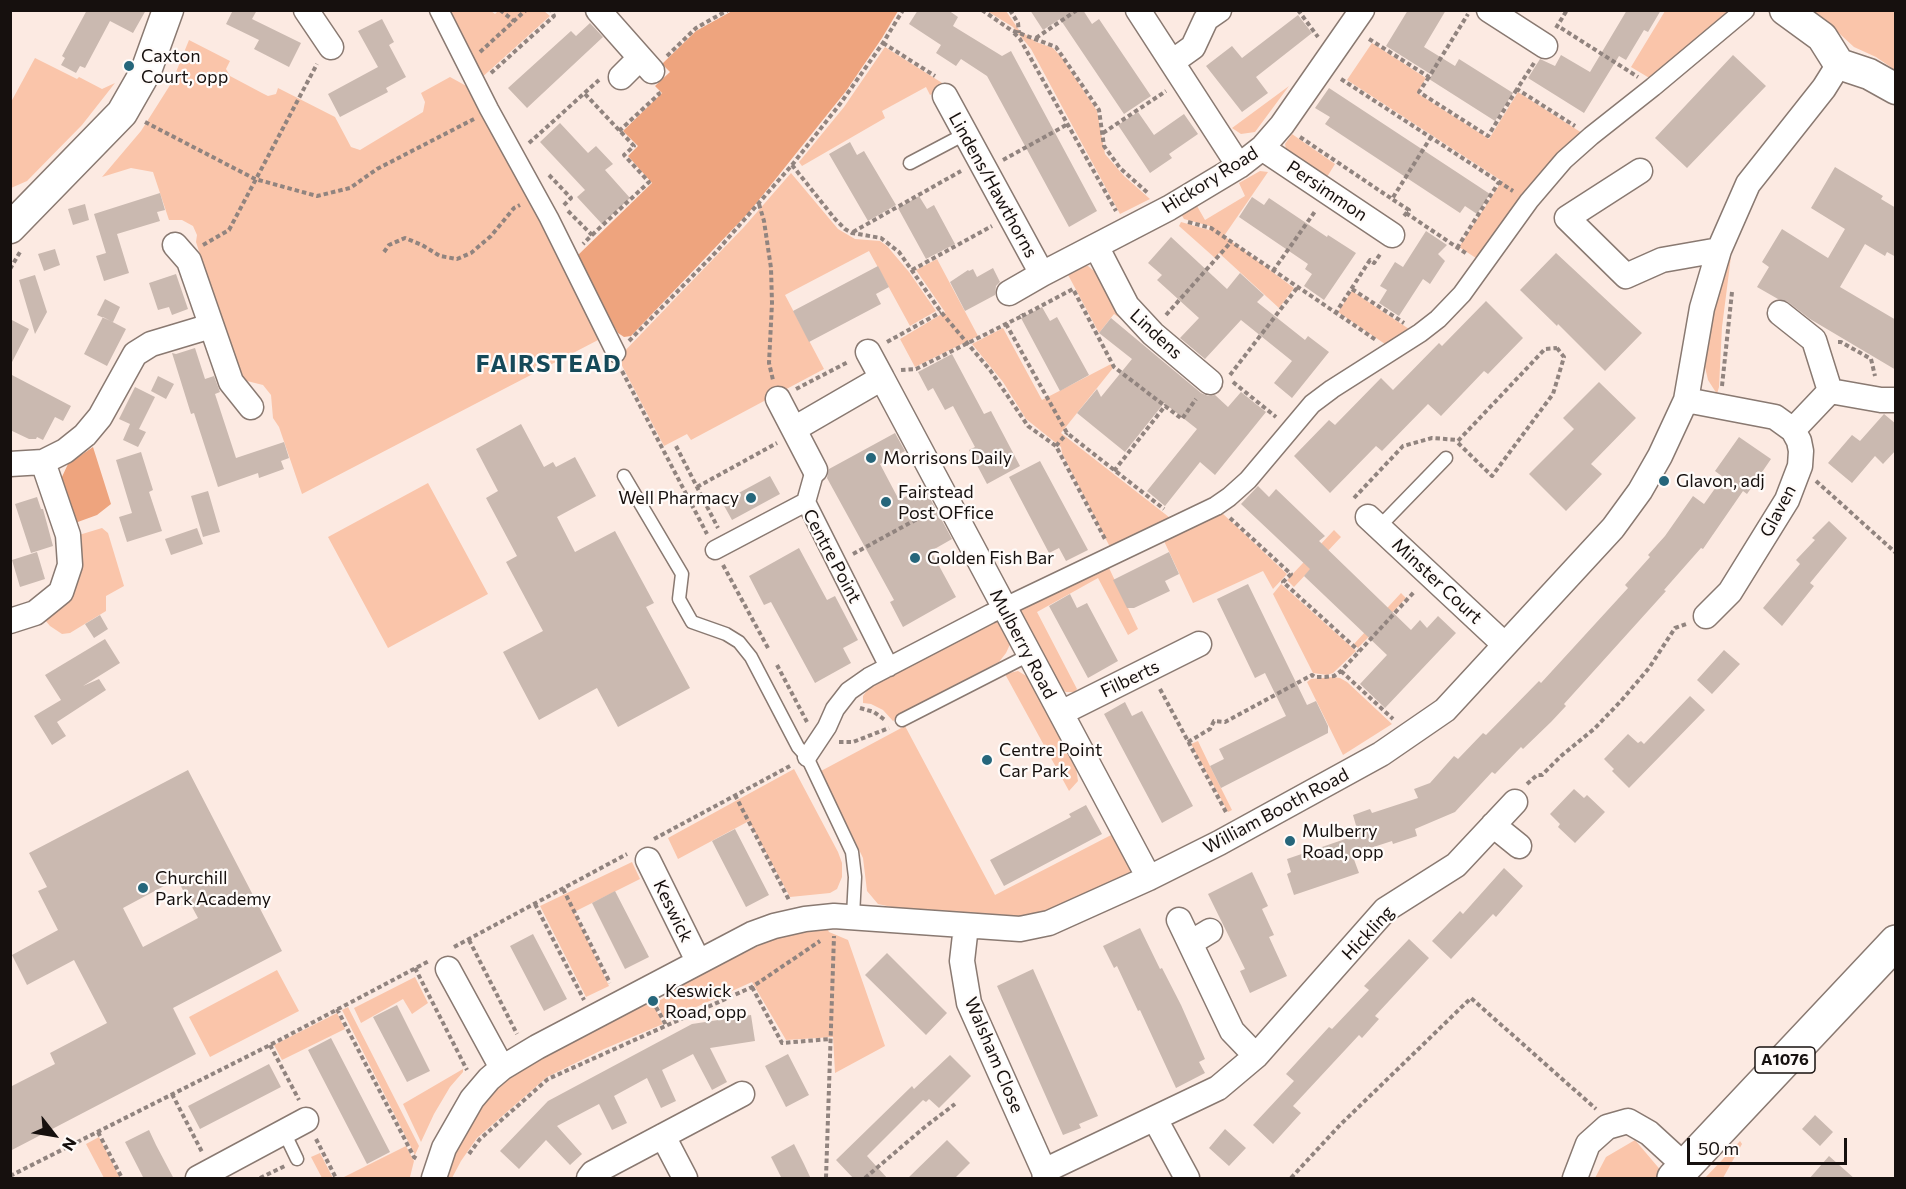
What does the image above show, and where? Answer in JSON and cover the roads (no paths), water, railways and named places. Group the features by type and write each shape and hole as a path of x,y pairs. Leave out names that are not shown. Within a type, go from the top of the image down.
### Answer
{"main road":[{"name":"A1076","path":"1680,1172 1896,942"}],"street":[{"path":"10,228 122,113 146,71 168,10"},
{"path":"306,10 331,47"},
{"path":"439,10 616,353"},
{"path":"598,10 646,64 621,77"},
{"path":"1138,10 1239,166"},
{"path":"1178,70 1193,47 1206,20 1220,10"},
{"path":"1489,10 1545,46"},
{"path":"801,760 827,727 835,709 849,691 869,677 990,614 1216,506 1248,480 1312,404 1438,319 1462,294 1529,201 1564,160 1745,10"},
{"path":"1785,10 1822,37 1839,64 1869,74 1896,89"},
{"name":"Hickory Road","path":"1009,294 1042,274 1169,208 1239,166 1262,148 1282,124 1356,19"},
{"name":"William Booth Road","path":"428,1170 444,1148 472,1099 502,1068 537,1047 752,934 805,919 853,916 966,926 1020,929 1036,927 1067,916 1219,843 1381,754 1445,710 1613,528 1660,456 1686,400 1702,308 1719,250 1748,184 1824,88 1839,64"},
{"name":"Lindens/Hawthorns","path":"945,96 1042,274"},
{"name":"Persimmon","path":"1262,148 1392,235"},
{"path":"1640,171 1567,218 1626,276 1662,260 1719,250"},
{"name":"Lindens","path":"1096,246 1127,306 1151,332 1219,380"},
{"path":"182,253 231,382 251,407"},
{"path":"1780,313 1814,340 1830,391"},
{"path":"10,464 43,462 65,450 85,435 100,417 135,354 151,344 211,326"},
{"name":"Mulberry Road","path":"795,431 876,367 1149,878"},
{"path":"1686,400 1775,417 1793,430 1830,391"},
{"path":"1830,391 1888,400"},
{"path":"778,399 815,470 806,502"},
{"name":"Glaven","path":"1706,616 1730,592 1787,500 1800,466 1802,451 1793,430"},
{"path":"10,621 35,613 61,592 70,565 68,535 43,462"},
{"name":"Centre Point","path":"721,547 806,502 889,667"},
{"name":"Minster Court","path":"1373,522 1506,645"},
{"name":"Filberts","path":"1060,713 1199,644"},
{"name":"Hickling","path":"1045,1175 1218,1088 1256,1056 1385,910 1456,865 1515,802"},
{"path":"1493,825 1519,846"},
{"name":"Keswick","path":"644,851 698,961"},
{"path":"1179,920 1200,937 1232,1031 1256,1056"},
{"name":"Walsham Close","path":"966,926 962,961 969,1004 1045,1175"},
{"path":"443,959 502,1068"},
{"path":"589,1179 593,1173 742,1094"},
{"path":"205,1175 306,1119"},
{"path":"1155,1119 1182,1177"},
{"path":"1575,1179 1588,1144 1606,1126 1628,1121 1649,1133 1680,1172"},
{"path":"663,1136 684,1179"}],"lane":[{"path":"910,163 965,134"},
{"path":"1373,522 1446,458"},
{"path":"624,476 682,574 679,599 692,622 726,634 739,642 751,657 798,747 801,760 852,852 855,877 853,916"},
{"path":"902,720 1029,655"},
{"path":"284,1132 297,1160"}],"place":[{"name":"Caxton Court, opp","path":"129,66"},
{"name":"Morrisons Daily","path":"871,458"},
{"name":"Glavon, adj","path":"1664,481"},
{"name":"Well Pharmacy","path":"751,498"},
{"name":"Fairstead Post OFfice","path":"886,502"},
{"name":"Golden Fish Bar","path":"915,558"},
{"name":"Centre Point Car Park","path":"987,760"},
{"name":"Mulberry Road, opp","path":"1290,841"},
{"name":"Churchill Park Academy","path":"143,888"},
{"name":"Keswick Road, opp","path":"653,1001"}],"district":[{"name":"FAIRSTEAD","path":"549,364"}]}
